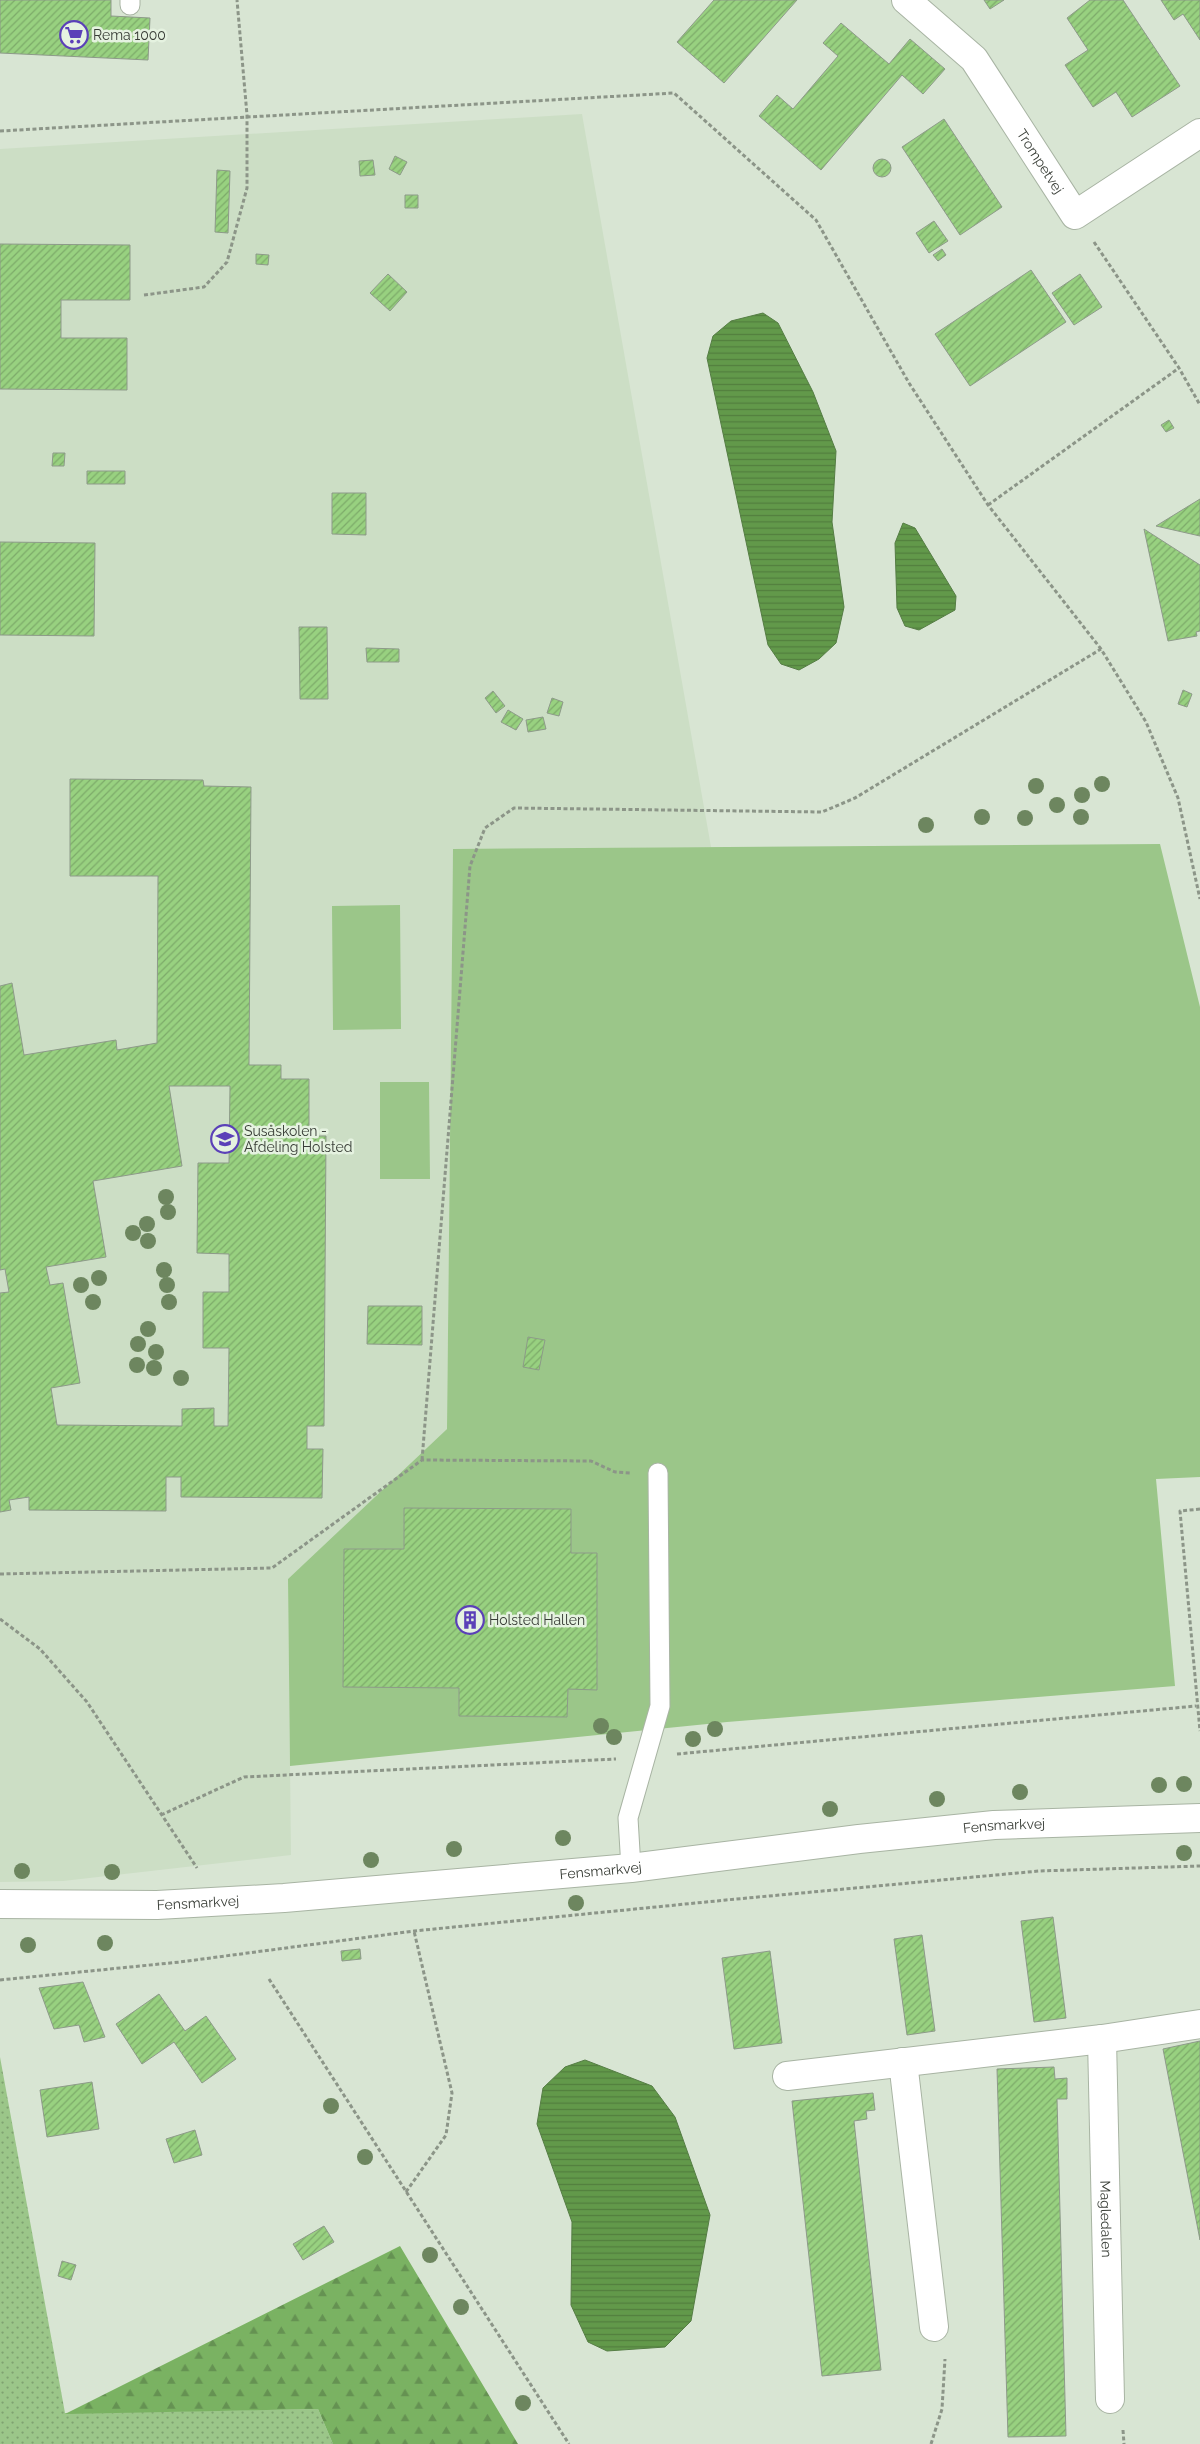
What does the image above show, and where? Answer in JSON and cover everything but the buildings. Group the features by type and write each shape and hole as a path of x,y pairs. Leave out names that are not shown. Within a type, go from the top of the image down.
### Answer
{"street":[{"name":"Trompetvej","path":"906,0 974,59 1075,215"},
{"path":"1075,215 1200,133"},
{"name":"Fensmarkvej","path":"0,1904 157,1905 275,1899 630,1868 859,1839 994,1826 1200,1818"},
{"path":"787,2076 1102,2039 1200,2024"},
{"name":"Magledalen","path":"1102,2039 1110,2399"},
{"path":"904,2062 934,2327"}],"lane":[{"path":"630,1868 628,1818 660,1706 658,1473"}],"path":[{"path":"144,295 204,287 226,262 247,188 247,115 237,0"},
{"path":"0,131 247,115 674,93 816,220 909,383 988,505 1101,649 1146,722 1178,798 1200,899"},
{"path":"1075,215 1179,368 1200,405"},
{"path":"988,505 1179,368"},
{"path":"422,1460 470,866 486,828 514,808 822,812 855,798 1101,649"},
{"path":"0,1574 272,1568 422,1460 591,1461 615,1472 658,1473"},
{"path":"1200,1509 1180,1511 1200,1732"},
{"path":"0,1619 40,1649 87,1702 199,1871"},
{"path":"0,1980 180,1962 414,1931 1039,1872 1200,1866"},
{"path":"406,2192 446,2135 452,2092 414,1931"},
{"path":"269,1979 569,2444"},
{"path":"931,2444 942,2409 946,2346 943,2333 934,2327"}],"shaded area":[{"name":"Susåskolen - Afdeling Holsted","path":"582,114 711,847 453,850 447,1429 288,1579 291,1855 63,1881 0,1882 0,149"},
{"path":"763,313 778,323 813,392 836,451 832,522 844,607 836,643 819,659 799,670 781,664 768,645 707,358 713,336 731,321"},
{"path":"903,523 915,528 956,596 955,610 919,630 905,626 897,608 895,543"},
{"path":"1160,844 1200,1007 1200,1477 1156,1479 1175,1686 727,1722 290,1766 288,1579 447,1429 453,849"},
{"path":"400,905 401,1029 333,1030 332,906"},
{"path":"380,1082 429,1082 430,1179 380,1179"},
{"path":"0,2057 65,2413 318,2409 333,2444 0,2444"},
{"path":"585,2060 652,2086 675,2117 710,2215 691,2321 665,2347 607,2351 588,2342 571,2305 572,2222 537,2124 543,2088 565,2067"}],"green space":[{"path":"400,2246 518,2444 333,2444 318,2409 65,2414"}],"place":[{"name":"Rema 1000","path":"74,35"},
{"name":"Susåskolen - Afdeling Holsted","path":"225,1139"},
{"name":"Holsted Hallen","path":"470,1620"}]}
